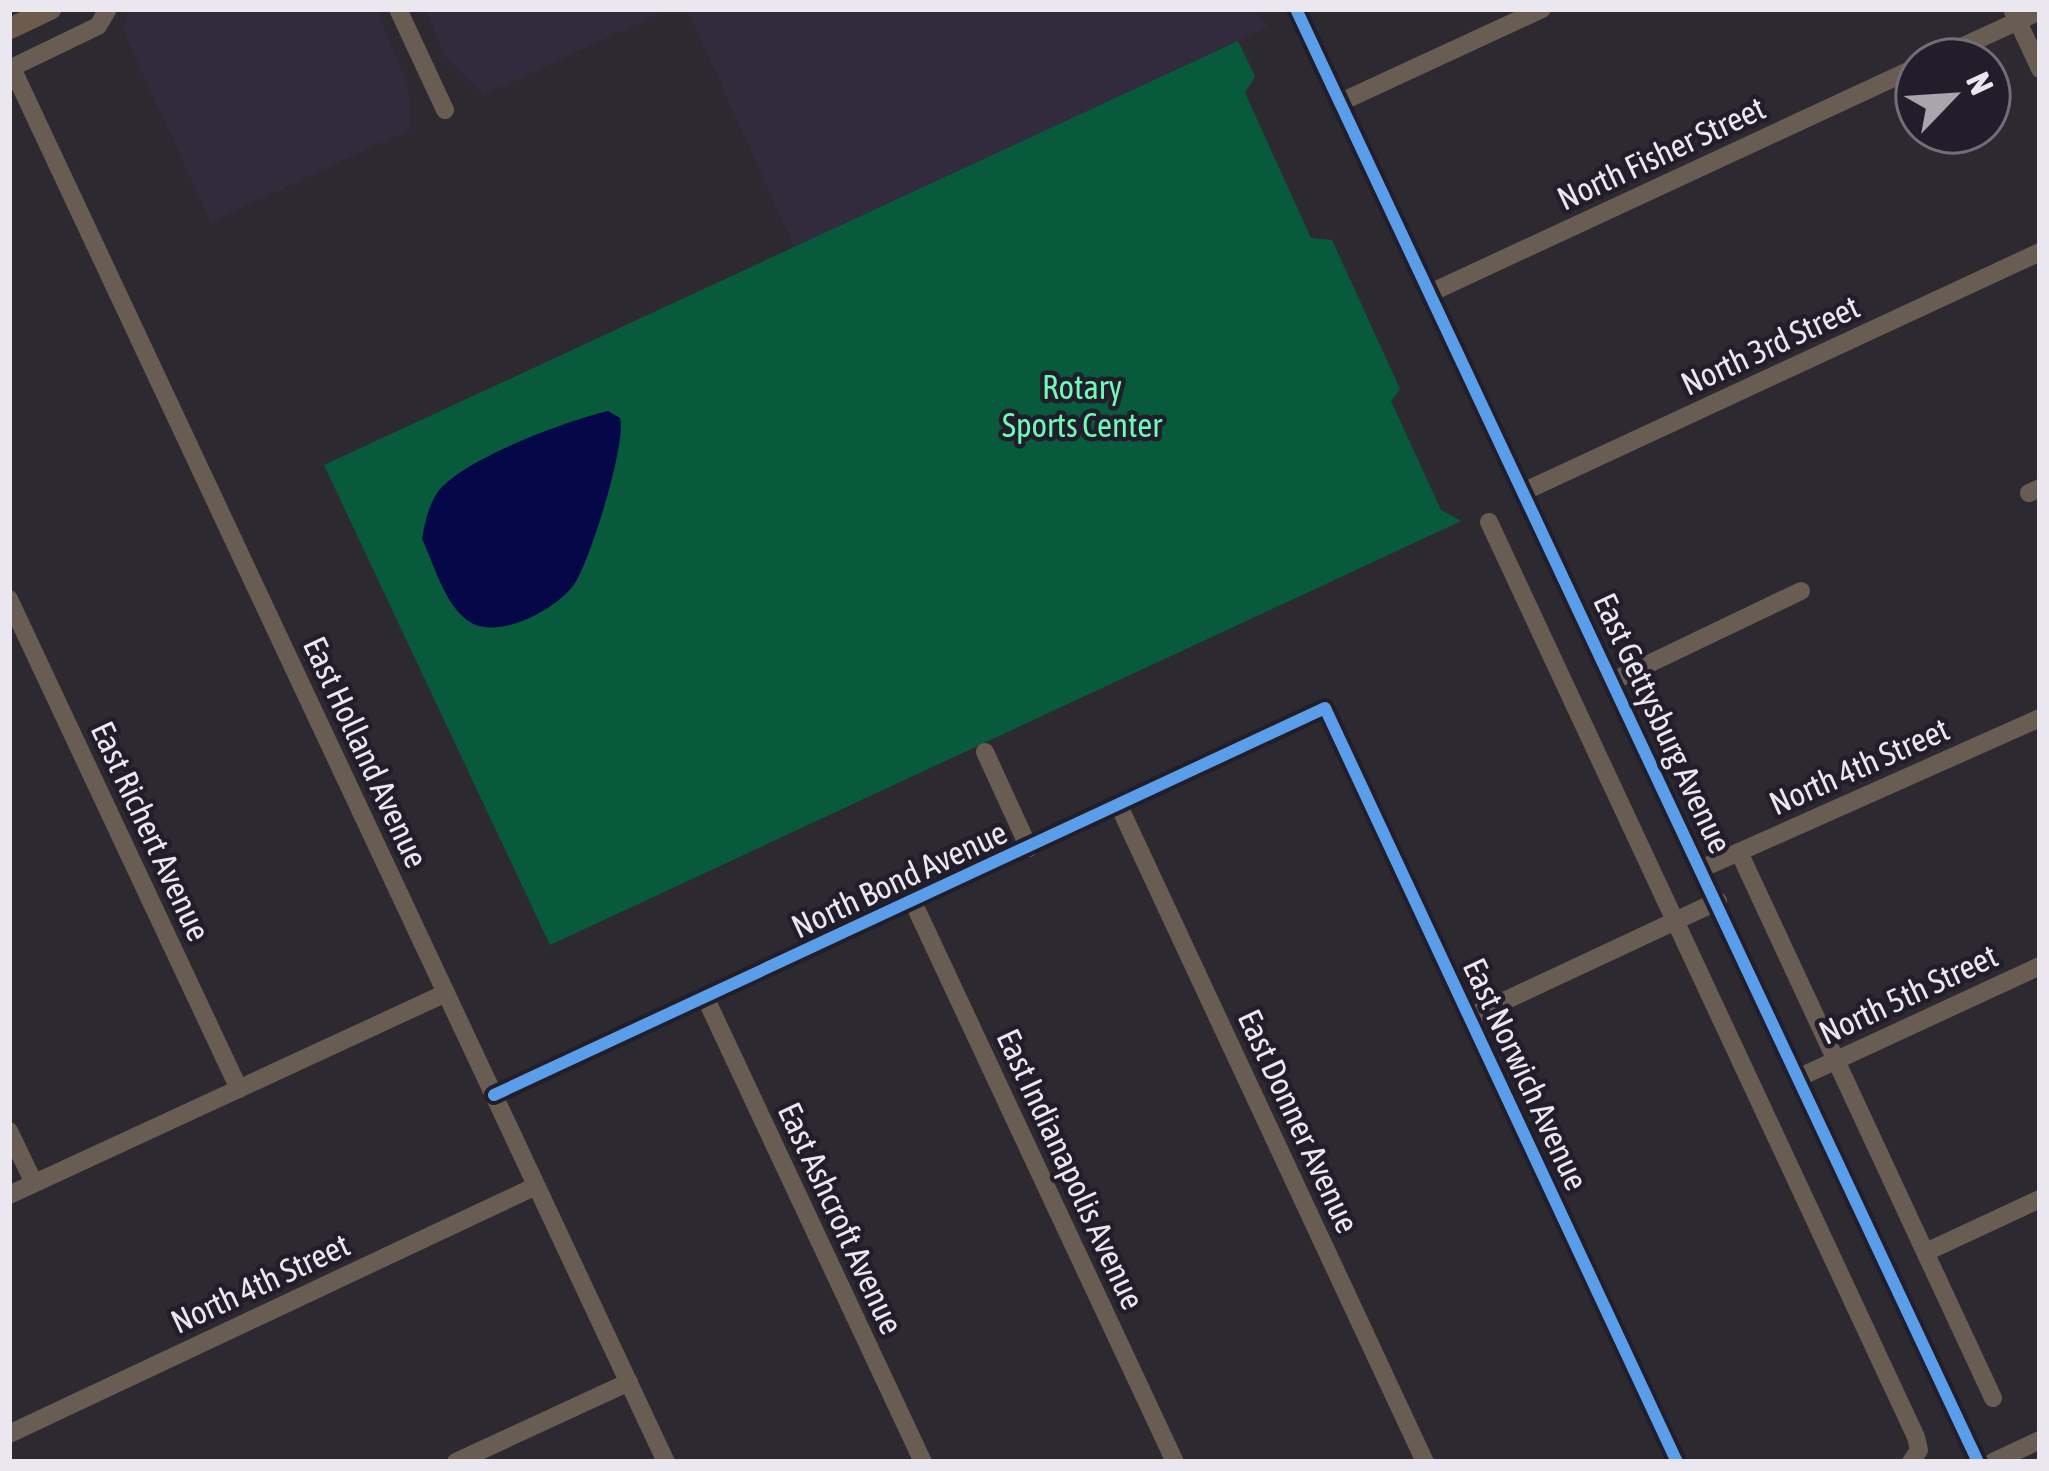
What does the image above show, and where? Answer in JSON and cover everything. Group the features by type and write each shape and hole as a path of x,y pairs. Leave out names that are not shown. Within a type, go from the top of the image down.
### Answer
{"main road":[{"path":"9,28 51,9"}],"street":[{"path":"10,68 98,26 108,9"},
{"path":"398,9 445,110"},
{"name":"East Gettysburg Avenue","path":"1296,9 1978,1462"},
{"path":"1341,102 1542,9"},
{"path":"1977,36 2015,15 2040,10"},
{"path":"2015,15 2040,69"},
{"name":"East Holland Avenue","path":"10,68 666,1462"},
{"name":"North Fisher Street","path":"1430,292 1893,78"},
{"name":"North 3rd Street","path":"1525,491 2040,252"},
{"path":"1489,522 1916,1438 1913,1460"},
{"path":"1613,681 1801,591"},
{"name":"East Richert Avenue","path":"9,599 239,1088"},
{"name":"North Bond Avenue","path":"494,1095 1324,708"},
{"name":"East Norwich Avenue","path":"1324,708 1677,1462"},
{"name":"North 4th Street","path":"1702,868 2040,718"},
{"path":"985,752 1029,848"},
{"name":"East Donner Avenue","path":"1120,806 1425,1462"},
{"name":"East Gettysburg Avenue","path":"1738,852 1993,1398"},
{"path":"1470,1017 1718,901"},
{"name":"East Indianapolis Avenue","path":"913,902 1175,1462"},
{"name":"North 5th Street","path":"1800,1077 2040,966"},
{"path":"9,1195 446,993"},
{"name":"East Ashcroft Avenue","path":"706,998 922,1462"},
{"path":"9,1131 34,1184"},
{"name":"North 4th Street","path":"9,1434 536,1186"},
{"path":"1926,1252 2040,1199"},
{"path":"456,1462 629,1382"},
{"path":"1993,1462 2040,1440"}],"shaded area":[{"path":"128,9 376,9 408,85 411,129 211,222 123,31"},
{"path":"424,9 669,9 484,95 447,59"},
{"path":"687,9 1252,9 1268,27 794,247"},
{"path":"608,411 620,418 618,452 597,530 573,586 538,614 508,626 479,626 467,620 446,593 422,539 437,493 449,480 491,455"}],"green space":[{"name":"Rotary Sports Center","path":"1238,41 1255,76 1245,93 1311,238 1332,240 1400,389 1391,401 1441,510 1461,521 550,945 324,465"}],"cycle path":[{"path":"1296,9 1978,1462"},
{"path":"494,1095 1325,708 1677,1462"}]}
